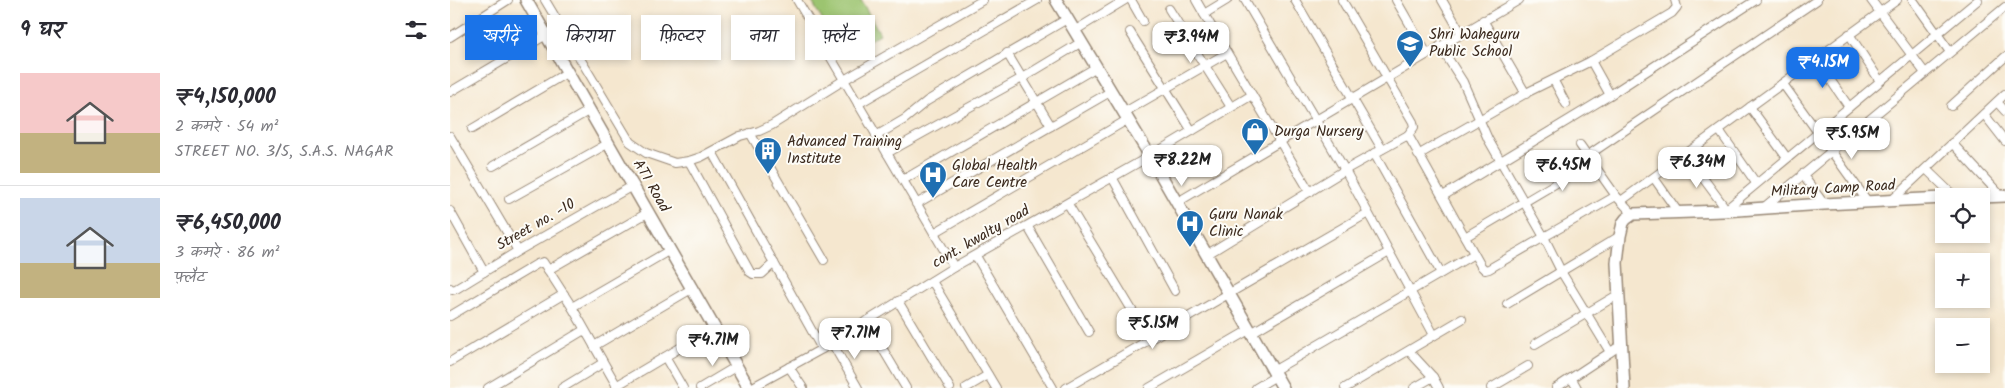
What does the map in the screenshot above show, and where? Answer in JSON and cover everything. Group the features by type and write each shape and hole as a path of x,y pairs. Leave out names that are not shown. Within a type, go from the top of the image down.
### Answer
{"street":[{"path":"450,37 508,0"},
{"name":"ATI Road","path":"526,0 750,388"},
{"path":"545,0 630,142 638,149 659,159 674,163 689,161 712,152 740,136 772,125 844,80 983,0"},
{"path":"797,0 954,267"},
{"path":"858,104 1037,0"},
{"path":"1056,0 1095,68 1150,156 1283,388"},
{"path":"1074,31 1125,0"},
{"path":"1131,0 1143,21"},
{"path":"1196,0 1310,192"},
{"path":"1204,14 1227,0"},
{"path":"1244,0 1345,170 1434,335"},
{"path":"1295,0 1353,99 1441,273"},
{"path":"1206,255 1345,170 1408,135 1414,127 1413,122 1342,0"},
{"path":"1396,0 1427,54"},
{"path":"1442,0 1461,33"},
{"path":"1176,203 1353,99 1483,20 1506,3 1519,0"},
{"path":"1443,196 1610,95 1756,0"},
{"path":"1465,237 1524,203 1590,159 1817,0"},
{"path":"1871,0 1925,73"},
{"path":"1408,135 1481,266 1485,270 1490,269 1544,237 1654,178 1897,0"},
{"path":"1913,0 1950,52"},
{"path":"1686,155 1725,210 1978,0"},
{"path":"1418,155 1526,94 1591,61 1674,11 1677,7 1675,1"},
{"path":"1762,209 2005,7"},
{"path":"1169,9 1231,107"},
{"path":"876,136 905,119 927,101 1067,18"},
{"path":"1483,20 1526,94"},
{"path":"1130,32 1192,131"},
{"path":"1849,34 1880,81"},
{"path":"450,92 546,35"},
{"path":"887,153 1022,78 1080,43"},
{"path":"1440,46 1466,87 1479,121 1562,273 1610,352"},
{"path":"934,233 1227,53"},
{"path":"1007,54 1052,126"},
{"path":"1951,106 2005,57"},
{"path":"1816,59 1849,107"},
{"path":"1591,61 1610,95"},
{"path":"902,180 1095,68"},
{"path":"472,129 568,72"},
{"path":"1554,81 1566,104"},
{"path":"1783,84 1868,202"},
{"path":"916,204 1110,92"},
{"path":"1891,201 2005,94"},
{"name":"cont. kwalty road","path":"750,388 832,343 866,320 954,267 1068,204 1252,95"},
{"path":"1997,102 2005,111"},
{"path":"1750,106 1787,158"},
{"path":"493,166 590,110"},
{"path":"1984,114 2005,141"},
{"path":"1720,130 1756,184"},
{"path":"750,133 824,260"},
{"path":"450,136 518,252"},
{"path":"509,199 609,143"},
{"path":"1952,143 2003,196"},
{"path":"1580,144 1618,199 1633,214 1626,219 1620,236 1617,262 1624,388"},
{"path":"712,152 822,348"},
{"path":"689,161 750,272 762,274 774,263"},
{"path":"1926,169 1946,188"},
{"path":"1802,174 1824,204"},
{"path":"1112,177 1174,291"},
{"path":"1654,178 1678,212"},
{"name":"Street no. -10","path":"452,289 634,185"},
{"path":"1990,197 2003,196"},
{"name":"Military Camp Road","path":"1633,214 1762,209 1935,199"},
{"path":"1068,204 1135,315"},
{"path":"450,211 484,272"},
{"path":"548,270 649,212"},
{"path":"1066,388 1368,213"},
{"path":"1028,226 1089,332"},
{"path":"1507,304 1562,273 1620,236"},
{"path":"572,307 670,250"},
{"path":"1149,388 1389,252"},
{"path":"1256,388 1274,374 1474,254"},
{"path":"976,256 1053,388"},
{"path":"450,316 543,262 572,307 617,387 715,327"},
{"path":"932,281 996,388"},
{"path":"594,346 693,288"},
{"path":"450,362 564,294"},
{"path":"1535,344 1619,294"},
{"path":"898,301 950,388"},
{"path":"1345,388 1462,319"},
{"path":"866,320 906,388"},
{"path":"488,388 584,330"},
{"path":"832,343 858,388"},
{"path":"1556,388 1618,347"},
{"path":"1409,351 1433,377 1439,388"},
{"path":"665,357 683,388"},
{"path":"562,388 603,363"},
{"path":"700,388 737,366"},
{"path":"1491,388 1528,366"},
{"path":"790,367 802,388"},
{"path":"966,388 988,375"},
{"path":"1414,388 1433,377"},
{"path":"1572,379 1577,388"}],"green space":[{"path":"811,0 861,0 869,15 819,15"},
{"path":"875,25 880,34 875,37"}],"place":[{"name":"Shri Waheguru Public School","path":"1410,68"},
{"name":"Durga Nursery","path":"1255,156"},
{"name":"Advanced Training Institute","path":"768,175"},
{"name":"Global Health Care Centre","path":"933,199"},
{"name":"Guru Nanak Clinic","path":"1190,248"}]}
